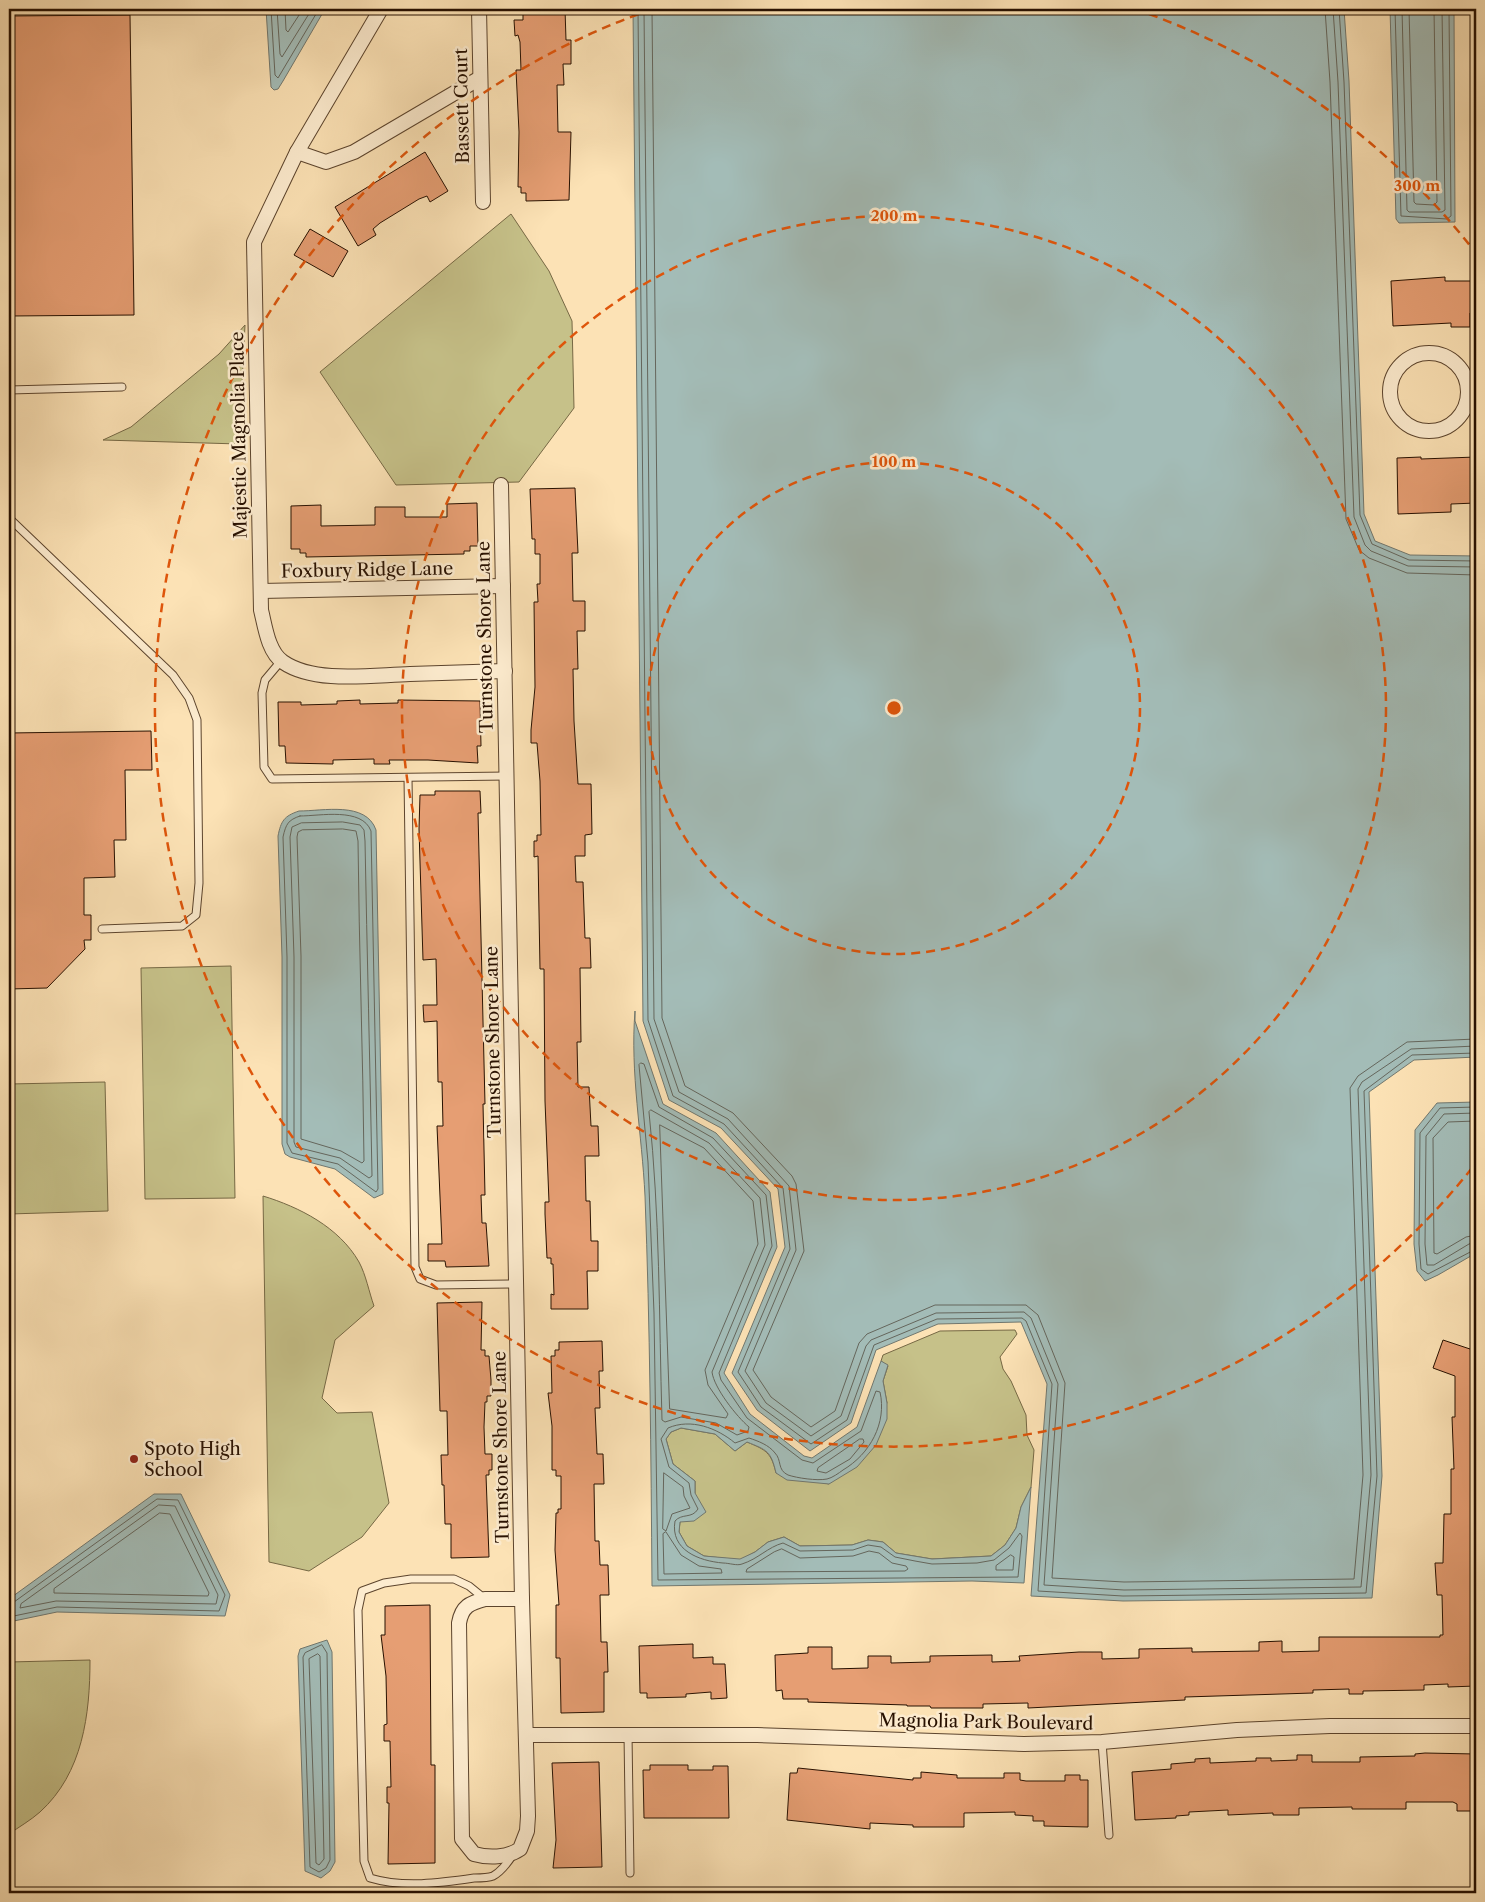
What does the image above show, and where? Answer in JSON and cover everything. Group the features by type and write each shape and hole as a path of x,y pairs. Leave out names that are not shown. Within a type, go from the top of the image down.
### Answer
{"street":[{"name":"Majestic Magnolia Place","path":"281,661 269,641 261,610 254,242 297,152 381,9"},
{"name":"Bassett Court","path":"479,9 483,202"},
{"path":"297,152 326,162 354,152 480,78"},
{"path":"1434,353 1446,357 1456,364 1464,374 1468,385 1470,410 1439,430 1418,430 1406,424 1397,414 1391,402 1390,388 1394,375 1401,365 1416,355 1434,353"},
{"name":"Turnstone Shore Lane","path":"501,485 526,1735 527,1831 523,1844 516,1852"},
{"name":"Foxbury Ridge Lane","path":"261,591 503,586"},
{"path":"281,661 302,671 325,675 505,671"},
{"path":"516,1852 504,1855 483,1856 474,1854 462,1839 459,1623 462,1610 467,1605 485,1599 522,1599"},
{"name":"Magnolia Park Boulevard","path":"526,1735 757,1735 1024,1744 1102,1742 1237,1730 1320,1726 1476,1726"}],"lane":[{"path":"9,390 122,387"},
{"path":"9,518 179,681 197,720 200,883 196,915 182,926 102,929"},
{"path":"281,661 265,680 262,693 264,767 269,776 281,781 507,776"},
{"path":"408,778 415,1267 420,1279 436,1286 516,1284"},
{"path":"485,1599 468,1586 454,1579 411,1579 384,1583 362,1591 358,1610 364,1861 370,1878 383,1882 449,1882 493,1876 508,1864 516,1852"},
{"path":"628,1734 630,1872"},
{"path":"1102,1742 1108,1835"}],"shaded area":[{"path":"511,214 549,271 572,321 574,408 519,482 396,485 320,372"},
{"path":"245,325 239,444 103,440 131,427 219,354"},
{"path":"231,966 235,1198 145,1199 141,968"},
{"path":"105,1082 108,1211 9,1214 9,1084"},
{"path":"263,1196 304,1212 341,1238 359,1262 374,1306 335,1340 322,1398 337,1413 372,1412 389,1503 362,1537 309,1571 269,1562"},
{"path":"1015,1330 1017,1334 1000,1357 1003,1369 1011,1381 1026,1415 1027,1435 1034,1450 1031,1487 1021,1507 1016,1528 1005,1545 991,1556 932,1559 896,1553 883,1542 868,1540 852,1545 800,1546 784,1537 768,1542 740,1560 704,1556 687,1546 679,1532 680,1522 695,1493 695,1481 673,1464 666,1439 671,1432 681,1428 715,1434 735,1451 747,1442 759,1447 770,1456 776,1473 829,1484 887,1403 883,1381 888,1366 881,1361 883,1355 940,1331"},
{"path":"90,1660 86,1722 75,1761 66,1779 40,1812 9,1834 9,1662"}],"water":[{"path":"266,9 325,9 278,89 274,90 271,87"},
{"path":"633,9 1344,9 1349,81 1364,514 1375,541 1410,555 1476,556 1476,1057 1414,1060 1369,1092 1382,1476 1372,1598 1123,1601 1031,1596 1047,1384 1021,1322 938,1324 876,1350 851,1423 810,1451 757,1410 732,1373 785,1247 778,1189 721,1128 669,1100 643,1021"},
{"path":"1390,9 1454,9 1455,222 1399,223 1396,219"},
{"path":"331,809 354,811 371,821 376,830 383,1194 374,1198 335,1169 290,1157 285,1154 282,1144 282,957 278,836 280,826 284,820 299,811"},
{"path":"635,1011 635,1021 663,1104 716,1133 770,1192 777,1247 724,1373 750,1414 804,1456 812,1458 857,1427 881,1361 888,1365 883,1381 887,1403 887,1419 876,1445 857,1467 829,1484 787,1480 776,1473 767,1452 747,1442 735,1451 715,1434 681,1428 671,1432 666,1439 673,1464 695,1481 695,1493 706,1512 694,1521 680,1522 679,1532 687,1546 704,1556 740,1559 755,1552 768,1542 784,1537 800,1546 852,1545 868,1540 883,1542 896,1553 932,1559 991,1556 1005,1545 1016,1528 1021,1507 1031,1487 1024,1583 972,1581 652,1586 647,1245 644,1173 635,1080 634,1034"},
{"path":"1476,1102 1476,1253 1425,1281 1417,1271 1414,1244 1415,1130 1437,1103"},
{"path":"154,1494 181,1494 230,1595 225,1616 57,1612 9,1622 9,1599"},
{"path":"327,1640 332,1652 335,1862 330,1871 321,1878 305,1871 298,1656 300,1649"}],"building":[{"path":"523,9 565,9 566,40 571,40 571,64 563,64 564,85 557,85 558,132 571,132 569,200 526,201 526,193 521,193 521,187 518,187 519,132 516,70 521,70 520,42 518,35 515,36 514,20 523,20"},
{"path":"130,15 134,315 9,316 9,16"},
{"path":"425,152 448,191 430,202 427,196 419,199 380,223 373,229 376,235 358,246 335,207"},
{"path":"310,229 348,251 333,277 294,255"},
{"path":"1445,277 1445,281 1475,281 1475,313 1470,313 1470,327 1451,327 1451,323 1393,326 1391,281"},
{"path":"1421,457 1421,459 1476,457 1476,503 1451,504 1451,512 1398,514 1397,458"},
{"path":"575,488 578,553 572,553 573,601 585,601 585,631 577,631 578,669 573,669 574,721 578,784 591,784 592,834 585,835 585,856 575,856 576,882 583,882 585,938 590,938 591,968 580,968 581,1042 577,1042 578,1087 589,1087 591,1126 598,1126 599,1156 585,1156 586,1201 590,1201 591,1241 598,1241 598,1271 587,1271 588,1309 551,1309 551,1294 554,1295 553,1264 551,1264 551,1258 547,1258 545,1214 545,1202 549,1202 545,1101 544,969 540,969 538,856 534,857 534,841 537,841 537,835 541,835 540,781 537,743 531,743 535,687 534,602 538,602 537,584 540,584 540,554 535,554 535,539 532,539 530,489"},
{"path":"477,503 478,546 470,546 470,551 464,551 464,554 306,557 306,553 300,553 300,549 291,549 291,506 321,505 321,526 375,525 375,507 405,507 405,517 447,517 447,504"},
{"path":"360,700 360,704 398,703 398,700 480,701 481,746 477,746 478,763 389,760 390,764 374,764 374,759 333,760 333,764 286,763 285,746 279,746 278,702 301,702 301,705 337,704 337,701"},
{"path":"151,731 152,770 125,770 126,840 114,840 115,877 84,878 84,915 91,915 91,940 84,940 85,949 47,988 9,989 9,733"},
{"path":"435,791 480,791 481,813 478,813 485,1104 483,1104 485,1195 481,1195 482,1223 486,1223 489,1266 446,1267 445,1261 428,1261 428,1244 442,1244 437,1126 443,1126 442,1082 438,1082 437,1021 424,1022 423,1005 437,1005 436,959 423,960 419,829 420,795 435,795"},
{"path":"482,1302 481,1350 485,1350 485,1356 489,1356 491,1380 491,1396 487,1396 487,1402 485,1402 484,1427 485,1454 492,1454 492,1470 489,1470 489,1475 486,1475 489,1557 451,1558 451,1524 445,1524 444,1485 442,1485 441,1455 448,1455 447,1411 440,1411 437,1303"},
{"path":"1443,1340 1476,1351 1476,1686 1448,1687 1448,1684 1424,1685 1424,1690 1363,1691 1363,1694 1349,1694 1349,1689 1313,1690 1313,1693 1185,1697 1185,1700 1028,1708 1028,1703 983,1704 983,1708 931,1708 930,1706 808,1702 808,1699 783,1699 782,1690 776,1691 775,1655 808,1653 808,1647 832,1647 832,1669 868,1668 868,1656 891,1656 891,1663 930,1662 930,1656 992,1655 992,1662 1020,1661 1019,1656 1079,1652 1102,1652 1102,1659 1139,1658 1139,1649 1192,1648 1192,1652 1259,1651 1259,1642 1282,1641 1282,1652 1319,1651 1319,1637 1440,1637 1440,1635 1443,1635 1442,1595 1437,1595 1435,1563 1443,1563 1444,1514 1451,1514 1451,1469 1454,1469 1452,1417 1455,1417 1455,1376 1433,1368"},
{"path":"602,1341 603,1371 599,1371 600,1408 595,1408 597,1454 603,1454 604,1484 594,1484 595,1541 599,1541 600,1565 608,1565 609,1595 600,1595 601,1642 607,1642 608,1672 604,1672 604,1712 561,1713 560,1658 556,1658 556,1605 559,1605 555,1550 556,1513 558,1513 558,1509 561,1509 561,1476 556,1476 556,1470 552,1470 552,1426 548,1393 552,1393 551,1356 555,1356 555,1350 559,1350 559,1342"},
{"path":"430,1605 431,1765 435,1765 435,1863 388,1864 389,1803 387,1803 387,1787 391,1787 390,1741 384,1741 384,1725 387,1724 386,1676 381,1635 385,1635 385,1606"},
{"path":"693,1644 693,1658 713,1657 713,1664 725,1664 727,1698 711,1699 711,1692 686,1694 686,1697 647,1698 647,1693 640,1693 639,1646"},
{"path":"1415,1754 1476,1754 1476,1811 1457,1811 1457,1804 1453,1802 1406,1802 1406,1809 1299,1808 1299,1815 1273,1815 1273,1813 1228,1815 1228,1810 1189,1812 1189,1815 1176,1816 1176,1818 1135,1820 1132,1772 1171,1769 1171,1764 1195,1762 1195,1759 1210,1758 1210,1763 1256,1761 1256,1758 1271,1758 1271,1761 1297,1760 1297,1755 1312,1755 1312,1762 1360,1762 1360,1757 1415,1756"},
{"path":"599,1762 602,1867 553,1868 556,1840 552,1763"},
{"path":"650,1765 688,1765 688,1770 713,1770 713,1766 728,1766 729,1818 644,1818 643,1770 650,1770"},
{"path":"798,1768 913,1780 913,1778 921,1778 921,1772 957,1775 957,1778 1004,1778 1004,1773 1020,1773 1020,1780 1026,1781 1065,1781 1065,1775 1080,1775 1080,1780 1088,1780 1088,1827 1044,1826 1044,1821 1033,1821 1033,1816 1015,1815 1015,1812 964,1813 964,1827 913,1827 913,1825 870,1823 870,1829 787,1820 790,1773 797,1773"}],"place":[{"name":"Spoto High School","path":"134,1459"}]}
